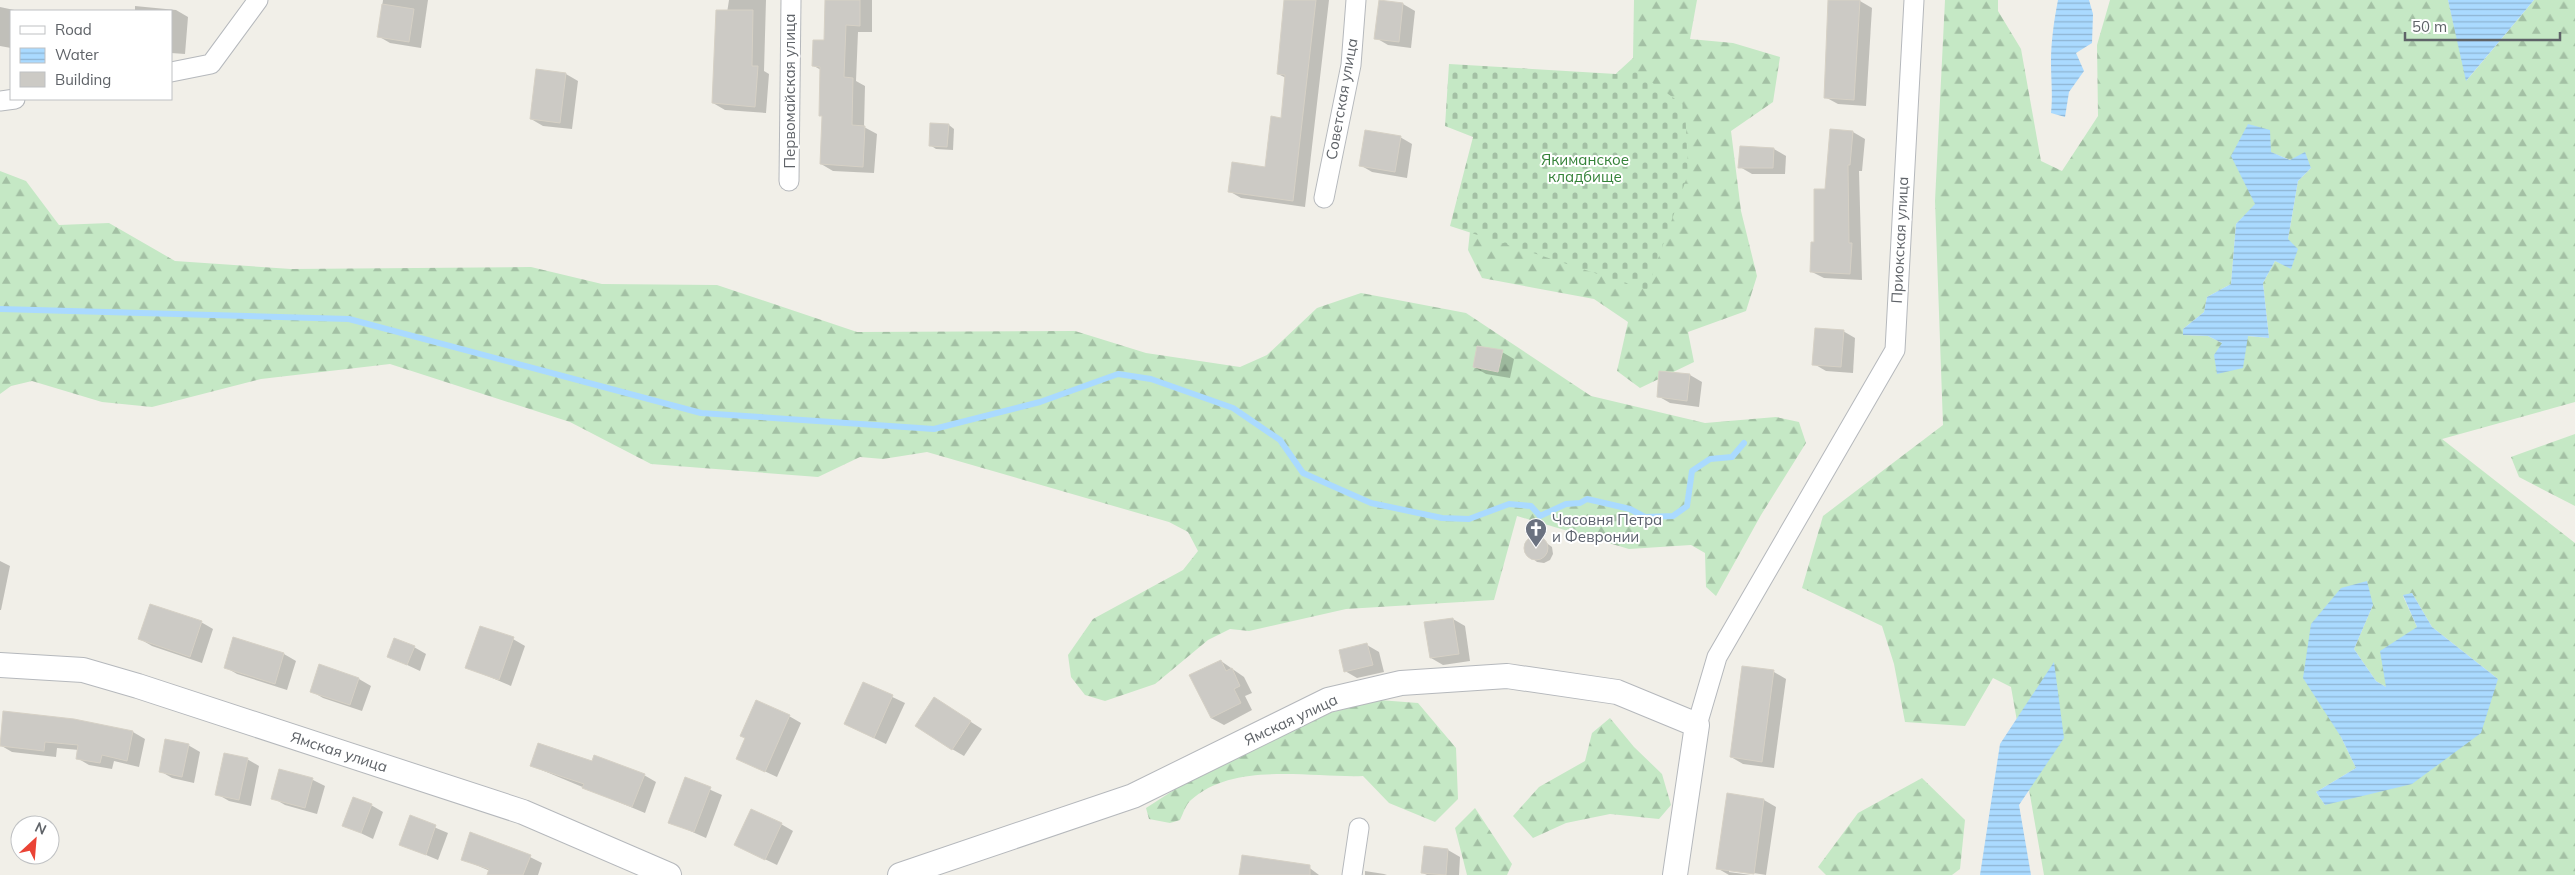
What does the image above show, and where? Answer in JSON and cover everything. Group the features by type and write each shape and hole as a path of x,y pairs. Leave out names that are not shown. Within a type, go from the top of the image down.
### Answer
{"street":[{"path":"172,72 211,64 258,0"},
{"name":"Первомайская улица","path":"790,181 791,0"},
{"name":"Советская улица","path":"1324,198 1351,65 1356,0"},
{"name":"Приокская улица","path":"1697,725 1717,657 1895,350 1914,0"},
{"name":"Ямская улица","path":"0,665 82,670 138,686 524,812 669,875"},
{"name":"Ямская улица","path":"900,875 1133,796 1328,700 1400,683 1507,676 1617,692 1697,725"},
{"path":"1675,875 1697,725"},
{"path":"1352,875 1359,828"}],"green space":[{"path":"1634,0 1697,0 1690,39 1733,43 1780,57 1773,102 1731,131 1741,211 1757,276 1746,311 1688,332 1694,362 1640,388 1617,371 1628,322 1594,299 1482,278 1468,250 1477,165 1597,91 1633,58"},
{"path":"1945,0 1998,0 1998,11 2021,49 2041,161 2062,171 2098,116 2097,45 2110,0 2448,0 2467,80 2534,0 2575,0 2575,402 2442,439 2575,543 2575,875 2044,875 2011,687 1993,678 1965,726 1905,722 1894,664 1882,626 1802,588 1823,516 1943,425 1935,201","holes":["2270,152 2311,168 2298,181 2288,239 2291,268 2275,261 2263,283 2269,338 2247,336 2222,343 2208,336 2183,335 2183,329 2204,312 2207,297 2231,284 2236,224 2255,205","2341,588 2373,605 2354,649 2376,681 2386,687 2417,627 2403,596 2412,593 2432,627 2498,679 2325,805 2316,792 2356,768 2341,737"]},
{"name":"Якиманское кладбище","path":"1449,64 1616,74 1637,72 1685,106 1688,174 1647,290 1450,226 1473,137 1445,126"},
{"path":"0,171 26,181 59,225 109,223 175,261 291,269 531,267 602,284 717,285 857,332 1075,331 1146,353 1240,367 1267,355 1317,308 1361,293 1466,313 1591,396 1705,423 1776,417 1799,422 1806,443 1761,515 1716,596 1706,587 1705,553 1691,545 1629,549 1517,516 1494,600 1346,609 1249,631 1230,629 1208,640 1155,684 1105,701 1085,695 1071,677 1068,655 1093,619 1183,570 1198,551 1188,532 1169,522 927,452 883,459 860,457 818,477 651,464 570,422 390,364 261,379 152,407 102,402 32,381 11,386 0,394"},
{"path":"2575,434 2575,506 2519,477 2511,457"},
{"path":"1379,700 1418,703 1456,748 1458,799 1435,822 1389,803 1363,776 1297,774 1251,776 1229,780 1209,788 1191,800 1180,820 1170,823 1149,819 1146,808 1188,781 1329,713"},
{"path":"1610,718 1634,747 1662,774 1671,805 1659,819 1610,814 1566,823 1533,838 1513,816 1539,787 1585,761 1592,733"},
{"path":"1922,778 1965,820 1960,869 1952,875 1826,875 1818,867 1858,813"},
{"path":"1475,808 1512,864 1507,875 1467,875 1455,828"}],"water":[{"path":"2058,0 2089,0 2093,14 2092,43 2076,53 2084,71 2069,92 2065,117 2051,113 2051,63"},
{"path":"2448,0 2534,0 2466,81"},
{"path":"2248,124 2270,130 2271,152 2290,160 2305,152 2311,168 2298,181 2288,239 2298,249 2291,269 2275,261 2263,283 2269,338 2248,336 2243,368 2217,374 2214,355 2222,343 2208,336 2183,335 2183,329 2204,312 2207,297 2231,284 2236,224 2255,204 2231,156"},
{"path":"2367,581 2373,605 2354,649 2376,681 2386,687 2380,651 2417,627 2403,595 2412,593 2432,627 2498,679 2481,733 2412,784 2325,805 2316,792 2356,768 2341,737 2303,678 2311,624 2341,588"},
{"path":"2054,662 2064,738 2019,805 2031,875 1980,875 2000,744"}],"building":[{"path":"825,0 860,0 860,26 846,25 844,77 853,78 852,125 865,126 863,167 820,164 822,116 819,116 820,67 812,66 813,40 824,40"},
{"path":"1284,0 1316,0 1293,201 1228,192 1232,162 1265,167 1271,116 1281,118 1285,75 1277,74"},
{"path":"1379,0 1403,3 1399,42 1374,39"},
{"path":"1828,0 1860,0 1854,100 1824,98"},
{"path":"382,4 414,9 409,42 377,37"},
{"path":"716,10 753,10 752,66 758,66 755,107 712,103"},
{"path":"536,69 566,73 560,123 530,119"},
{"path":"930,123 949,124 947,147 929,146"},
{"path":"1830,129 1853,131 1850,165 1848,165 1849,243 1852,243 1850,274 1810,272 1811,242 1814,242 1814,189 1825,189"},
{"path":"1365,130 1401,136 1395,172 1359,166"},
{"path":"1740,146 1774,148 1773,168 1738,168"},
{"path":"1815,328 1844,330 1841,367 1812,365"},
{"path":"1477,346 1503,350 1498,372 1473,367"},
{"path":"1659,371 1690,374 1687,401 1657,397"},
{"name":"Часовня Петра и Февронии","path":"1536,536 1541,537 1547,543 1547,553 1541,559 1536,560 1531,559 1525,553 1524,548 1525,543 1531,537"},
{"path":"150,604 202,621 190,657 138,639"},
{"path":"1453,618 1459,654 1430,658 1424,622"},
{"path":"480,626 514,637 499,680 465,668"},
{"path":"233,637 284,653 275,684 224,668"},
{"path":"394,638 415,646 407,665 387,657"},
{"path":"1367,643 1373,665 1344,672 1339,650"},
{"path":"1221,660 1226,671 1232,668 1240,686 1234,689 1241,703 1211,718 1189,675"},
{"path":"319,664 359,678 350,705 310,692"},
{"path":"1742,666 1774,670 1762,762 1730,757"},
{"path":"863,682 893,695 874,738 844,724"},
{"path":"934,697 971,721 952,750 915,726"},
{"path":"756,700 790,715 765,772 736,759 745,738 740,736"},
{"path":"3,711 74,719 133,731 127,761 102,755 100,763 76,759 78,745 45,742 44,751 0,746"},
{"path":"165,739 189,744 182,777 159,772"},
{"path":"538,743 592,761 594,755 645,774 632,807 582,788 584,784 530,766"},
{"path":"224,753 248,758 239,800 215,795"},
{"path":"279,769 313,778 305,808 271,799"},
{"path":"685,777 711,787 694,832 668,823"},
{"path":"1727,793 1764,799 1754,874 1716,869"},
{"path":"353,797 372,804 361,833 342,826"},
{"path":"751,809 782,823 765,860 734,845"},
{"path":"410,815 436,825 426,855 399,845"},
{"path":"470,832 531,855 523,875 487,875 489,869 461,860"},
{"path":"1424,846 1448,849 1446,875 1421,873"},
{"path":"1242,855 1310,865 1310,875 1239,875"}],"waterway":[{"path":"0,309 349,319 701,413 934,429 1040,402 1118,374 1151,379 1233,408 1280,440 1303,473 1371,503 1442,518 1469,519 1509,504 1531,506 1540,516 1566,504 1580,503 1587,499 1630,509 1645,517 1673,516 1687,506 1692,471 1710,459 1732,457 1744,443"}],"place":[{"name":"Часовня Петра и Февронии","path":"1536,548"}]}
